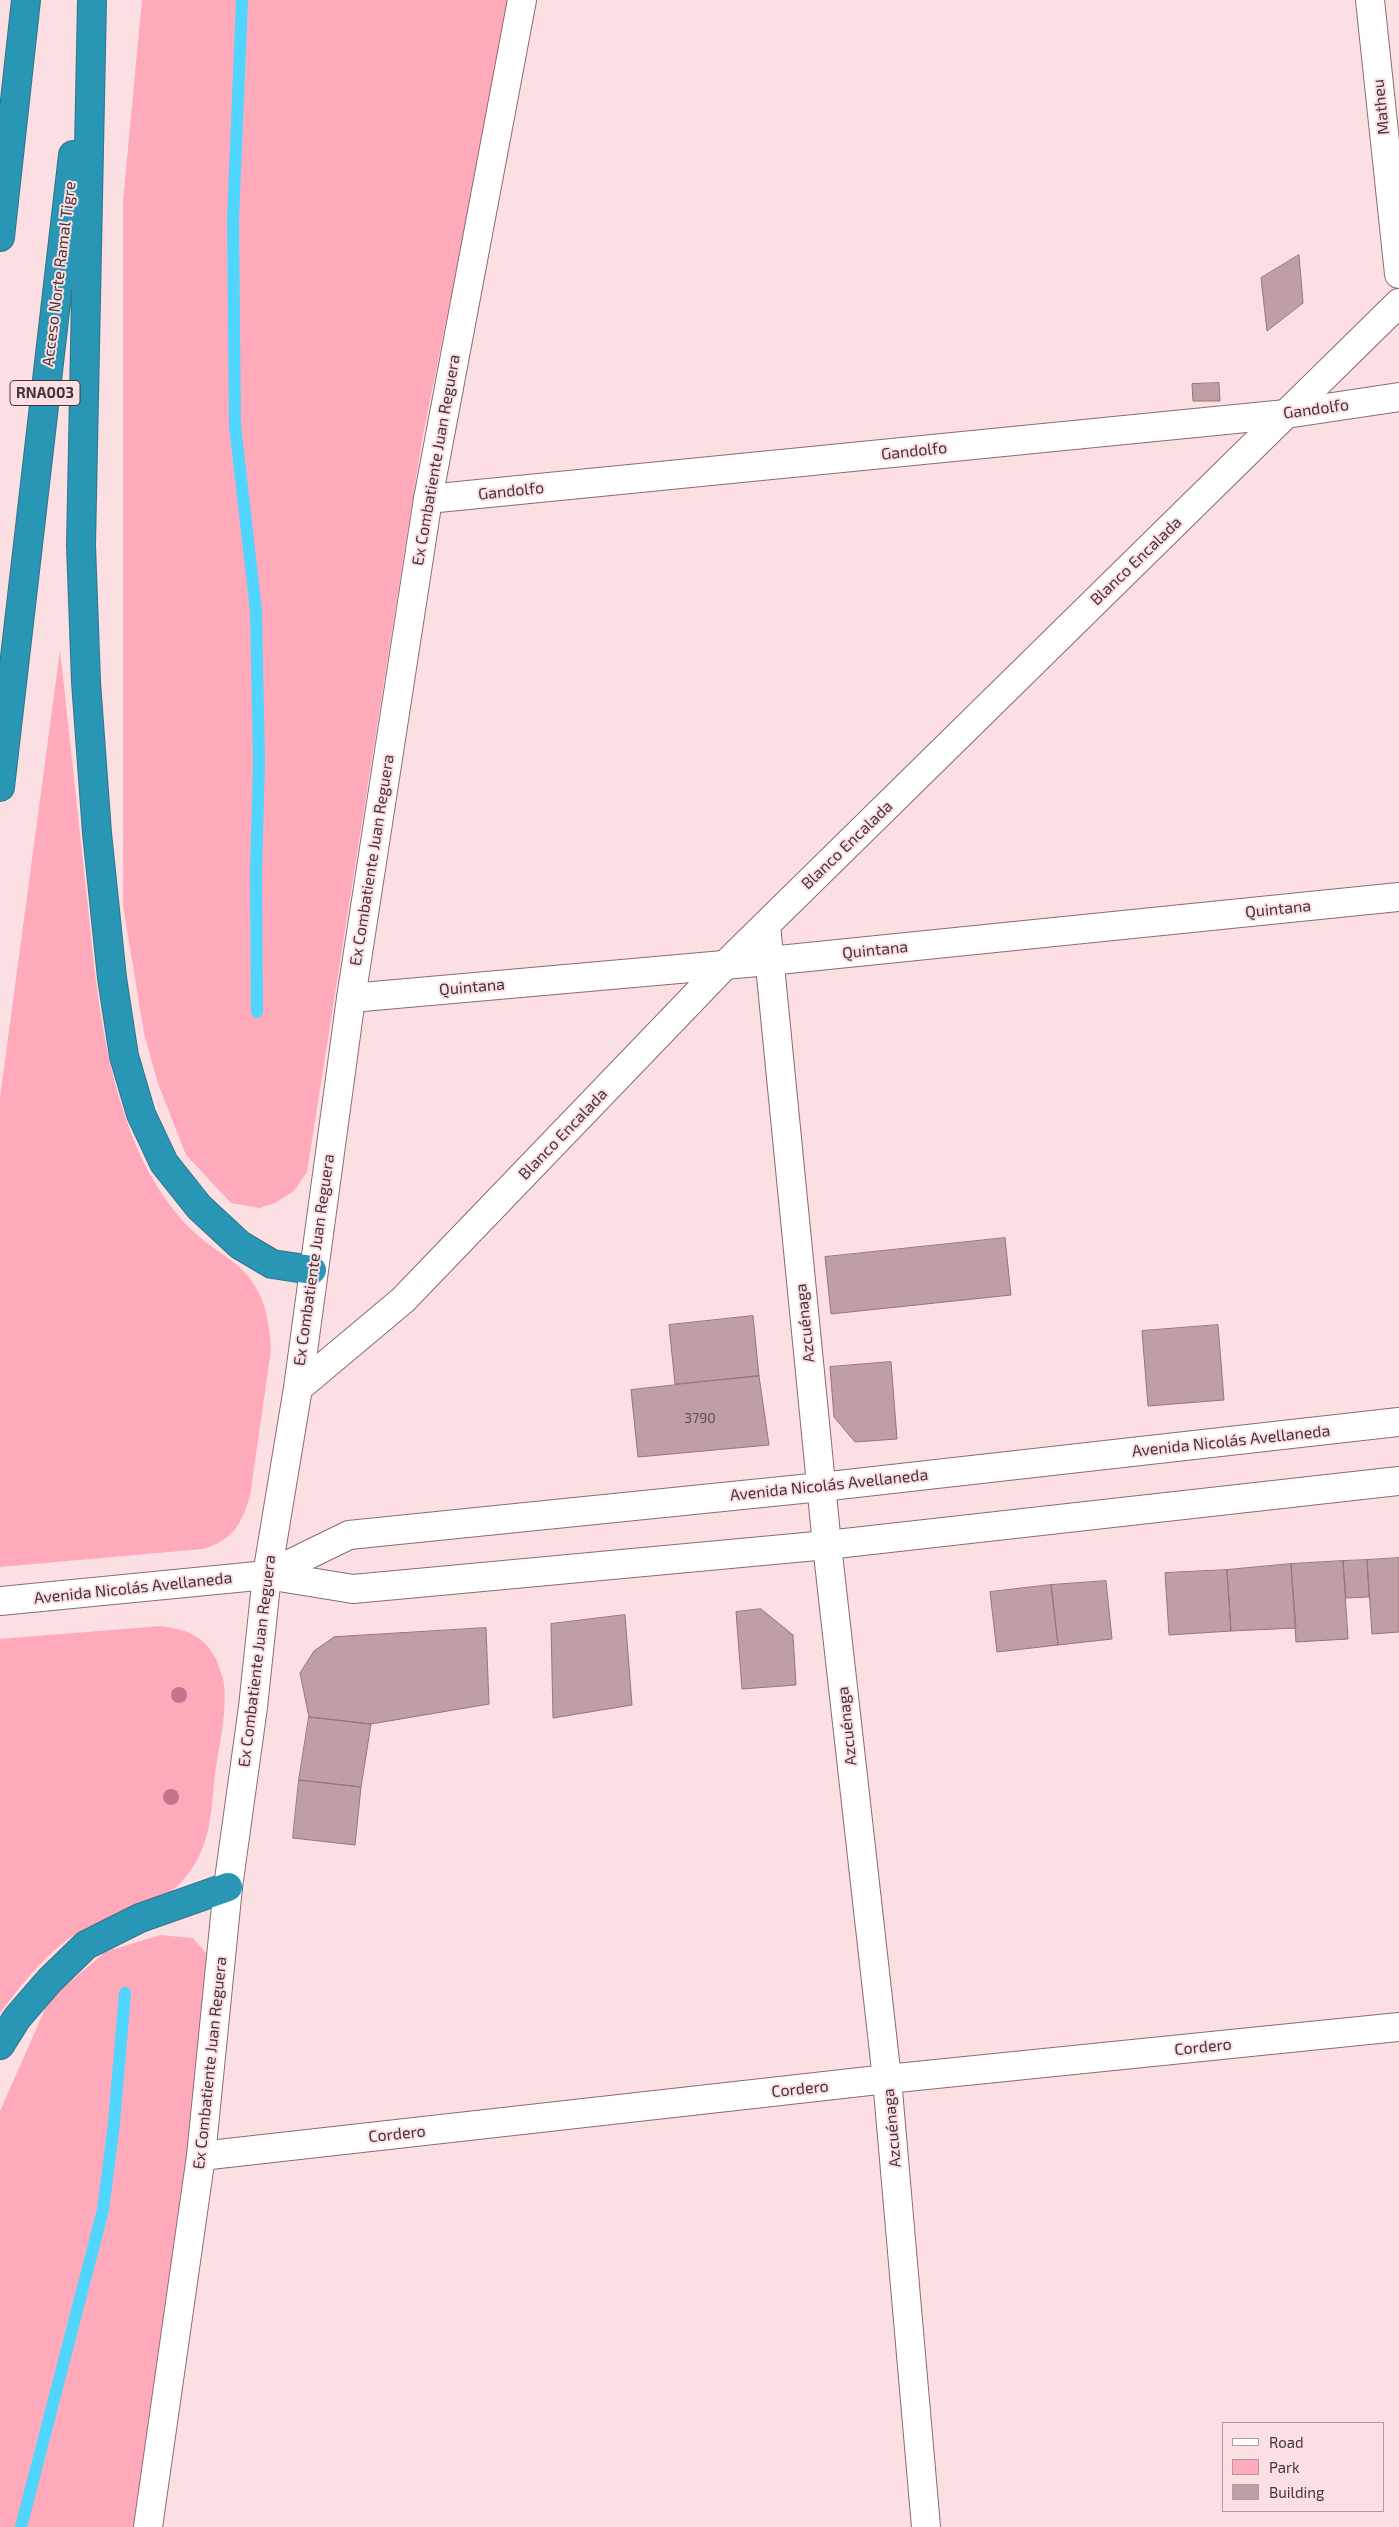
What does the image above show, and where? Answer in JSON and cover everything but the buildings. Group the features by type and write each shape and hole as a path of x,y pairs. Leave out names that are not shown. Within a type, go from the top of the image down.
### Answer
{"highway":[{"path":"0,132 25,0"},
{"path":"0,237 25,0"},
{"path":"92,0 81,545 86,682 97,833 112,978 124,1056 141,1114 164,1164 199,1207 240,1245 272,1264 312,1270"},
{"name":"Acceso Norte Ramal Tigre","path":"0,787 92,0"},
{"path":"0,2045 18,2018 49,1981 86,1945 140,1918 228,1887"}],"street":[{"name":"Ex Combatiente Juan Reguera","path":"148,2527 201,2156 228,1887 253,1707 267,1575 298,1388 312,1270 351,998 428,500 522,0"},
{"name":"Matheu","path":"1370,0 1399,274"},
{"name":"Blanco Encalada","path":"298,1388 403,1300 727,964 1399,303"},
{"name":"Gandolfo","path":"428,500 1286,414 1399,397"},
{"name":"Quintana","path":"351,998 769,961 1399,897"},
{"name":"Azcuénaga","path":"766,925 826,1545 887,2079 926,2527"},
{"name":"Avenida Nicolás Avellaneda","path":"267,1575 349,1535 821,1487 1399,1422"},
{"name":"Avenida Nicolás Avellaneda","path":"0,1601 267,1575 353,1589 826,1545 1399,1481"},
{"name":"Cordero","path":"201,2156 887,2079 1399,2027"}],"green space":[{"path":"142,0 511,0 422,440 307,1172 294,1191 275,1203 260,1208 231,1203 186,1155 157,1081 144,1033 123,905 123,201"},
{"path":"60,650 98,996 111,1067 120,1101 132,1136 147,1169 168,1203 195,1233 237,1265 253,1283 267,1315 271,1350 250,1496 239,1523 229,1536 203,1549 0,1567 0,1098"},
{"path":"161,1626 179,1629 193,1635 205,1644 216,1659 224,1684 224,1718 211,1812 208,1831 200,1853 182,1881 160,1898 94,1924 58,1947 27,1979 0,2013 0,1639"},
{"path":"160,1935 193,1938 212,1960 138,2527 0,2527 0,2111 49,2000 105,1952"}],"waterway":[{"path":"242,0 233,220 235,426 256,611 259,762 256,872 257,1012"},
{"path":"21,2527 103,2210 114,2123 125,1993"}]}
